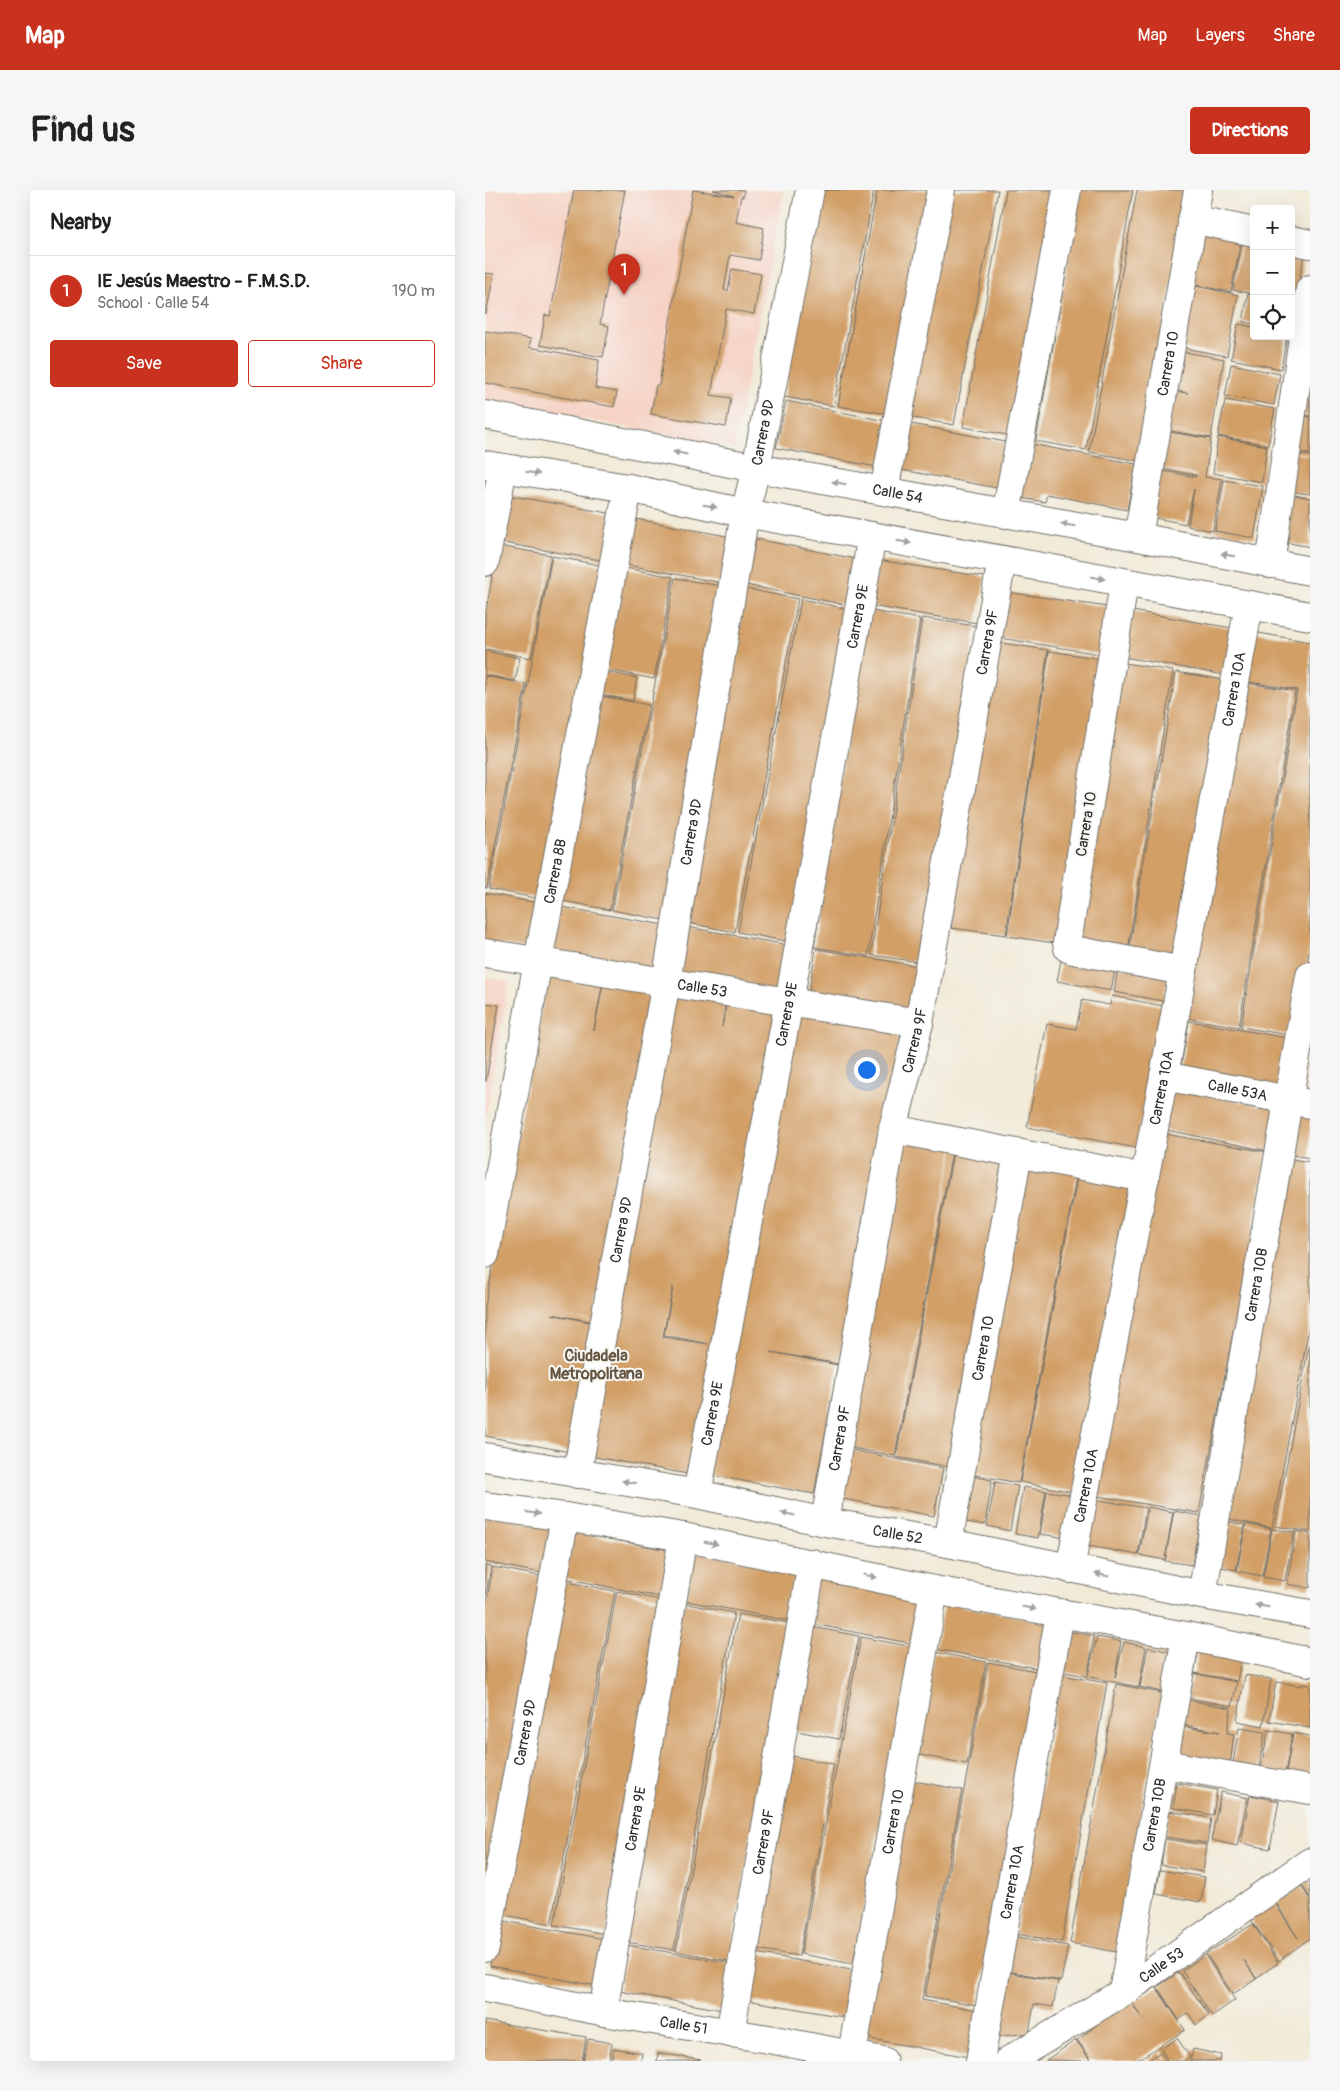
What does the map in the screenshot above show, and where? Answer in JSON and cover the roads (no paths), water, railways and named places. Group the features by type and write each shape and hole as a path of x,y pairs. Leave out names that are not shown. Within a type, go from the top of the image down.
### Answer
{"street":[{"name":"Carrera 9D","path":"577,1474 666,982 745,513 756,468 810,190"},
{"path":"884,491 941,190"},
{"path":"1006,514 1067,190"},
{"name":"Carrera 10","path":"1138,537 1198,190"},
{"path":"1192,219 1250,231"},
{"path":"1295,241 1310,244"},
{"path":"1270,564 1310,289"},
{"name":"Calle 54","path":"485,415 756,468 1138,537 1310,571"},
{"path":"485,562 494,467 629,488 745,513 1310,616"},
{"name":"Carrera 8B","path":"485,1254 538,961 629,488"},
{"name":"Carrera 9E","path":"697,1494 789,1002 872,536"},
{"name":"Carrera 9F","path":"825,1522 893,1129 919,1023 1002,560"},
{"name":"Carrera 10","path":"1124,583 1067,943 1068,948 1073,950 1183,971"},
{"name":"Carrera 10A","path":"1070,1569 1164,1076 1249,605"},
{"name":"Calle 53","path":"485,953 919,1023"},
{"name":"Carrera 10B","path":"1202,1595 1299,1102 1310,976"},
{"name":"Calle 53A","path":"1164,1076 1299,1102"},
{"path":"893,1129 1145,1178"},
{"name":"Carrera 10","path":"949,1543 1018,1153"},
{"name":"Calle 52","path":"485,1456 697,1494 825,1522 949,1543 1202,1595 1310,1614"},
{"path":"485,1506 565,1517 683,1538 934,1590 1186,1636 1310,1662"},
{"name":"Carrera 9D","path":"485,1948 565,1517"},
{"name":"Carrera 9E","path":"603,2012 683,1538"},
{"name":"Carrera 9F","path":"730,2032 811,1563"},
{"name":"Carrera 10","path":"852,2054 934,1590"},
{"name":"Carrera 10A","path":"980,2061 1060,1614"},
{"name":"Carrera 10B","path":"1123,1992 1186,1636"},
{"path":"1163,1764 1310,1790"},
{"name":"Calle 53","path":"1008,2061 1123,1992 1310,1862"},
{"name":"Calle 51","path":"485,1988 603,2012 730,2032 768,2050 852,2054 883,2061"}],"place":[{"name":"IE Jesús Maestro - F.M.S.D.","path":"624,295"}],"district":[{"name":"Ciudadela Metropolitana","path":"596,1364"}]}
